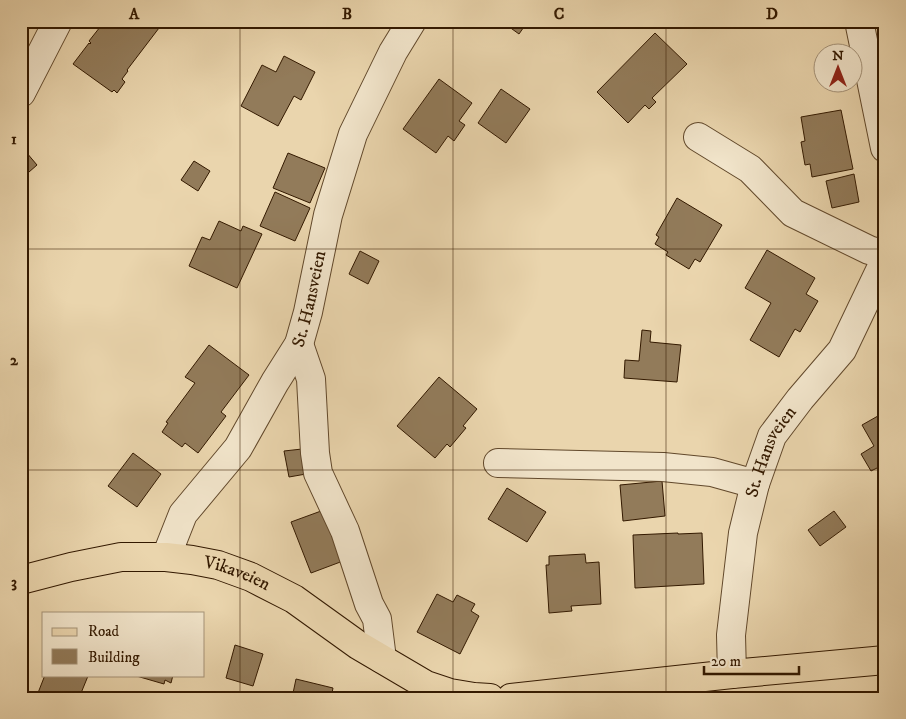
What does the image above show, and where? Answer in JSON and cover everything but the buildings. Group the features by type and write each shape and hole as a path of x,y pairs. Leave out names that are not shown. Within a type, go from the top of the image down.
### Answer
{"main road":[{"name":"Vikaveien","path":"21,580 71,567 121,558 166,558 218,565 251,577 294,599 382,659 422,691 490,698"},
{"path":"511,698 732,674 885,660"}],"street":[{"path":"21,93 58,21"},
{"name":"St. Hansveien","path":"166,558 183,514 238,448 299,344 308,312 328,215 353,134 393,52 412,21"},
{"path":"859,21 877,67 885,148"},
{"path":"698,137 750,169 793,213 869,250 885,255"},
{"name":"St. Hansveien","path":"732,674 731,635 743,533 755,484 772,436 800,399 842,350 885,260"},
{"path":"299,344 311,379 318,473 345,531 369,604 376,619 382,659"},
{"path":"498,462 662,467 712,472 755,484"}]}
